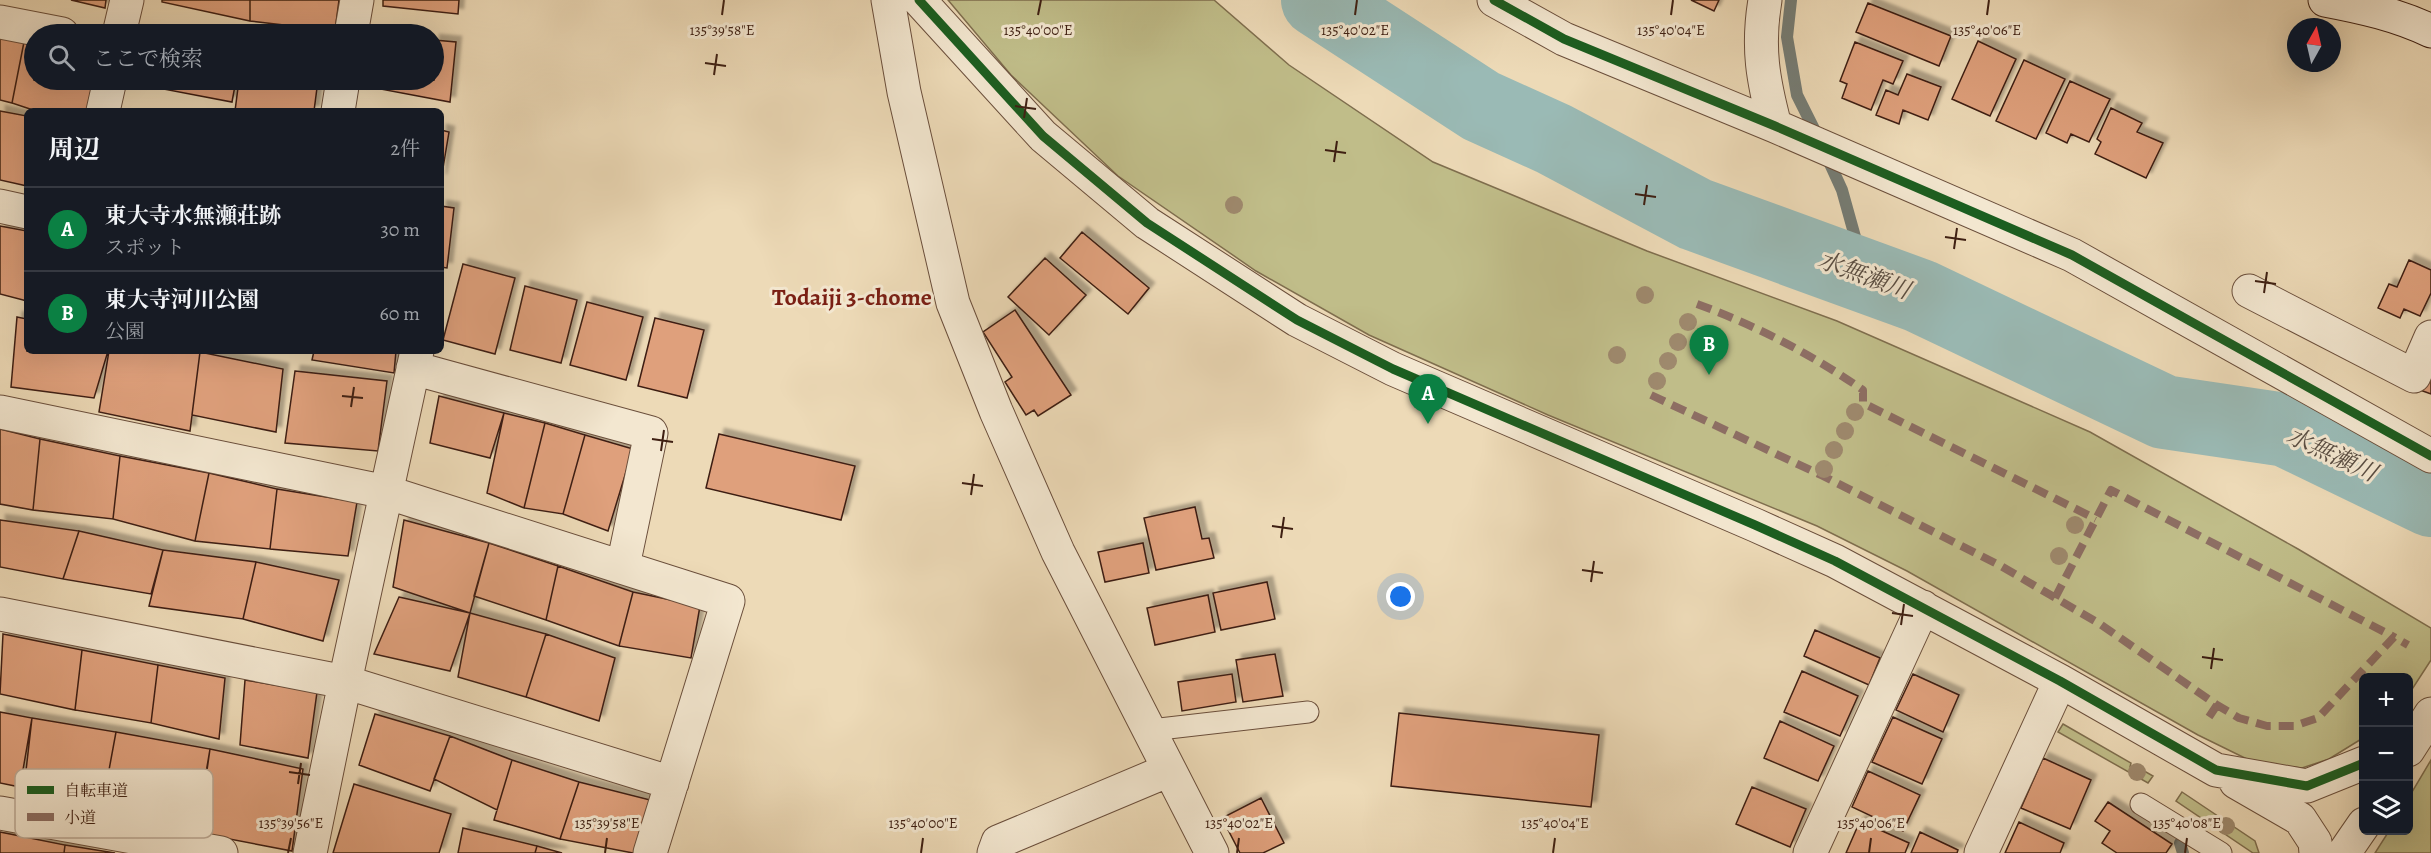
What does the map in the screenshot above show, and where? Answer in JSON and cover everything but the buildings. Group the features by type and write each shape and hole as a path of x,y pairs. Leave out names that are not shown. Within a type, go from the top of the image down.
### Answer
{"street":[{"path":"121,24 127,0"},
{"path":"353,24 357,0"},
{"path":"888,0 904,92 953,303 996,411 1058,552 1212,853"},
{"path":"919,0 1043,136 1147,223 1297,320 1393,369 1835,561 1923,607 2060,681 2300,819 2315,842 2316,853"},
{"path":"1494,0 1564,39 1775,126 2072,255 2431,456"},
{"path":"1765,0 1761,44 1763,79 1775,126"},
{"path":"2325,0 2354,5 2408,20 2431,32"},
{"path":"0,22 24,27"},
{"path":"104,108 108,90"},
{"path":"338,108 341,90"},
{"path":"0,206 24,211"},
{"path":"2249,291 2414,376 2431,338"},
{"path":"310,853 415,360 651,433 623,566"},
{"path":"0,412 386,492 728,601 650,853"},
{"path":"1810,853 1923,607"},
{"path":"0,614 345,682 672,783"},
{"path":"1981,853 2060,681"},
{"path":"2413,742 2423,721"},
{"path":"2216,770 2307,786 2359,765"},
{"path":"994,853 998,842 1169,770"},
{"path":"0,813 15,816"},
{"path":"2343,853 2359,831"},
{"path":"138,838 221,853"}],"lane":[{"path":"1151,730 1308,712"},
{"path":"2141,804 2221,853"}],"shaded area":[{"path":"948,0 1214,0 1289,65 1433,162 1647,251 1837,321 2090,432 2298,549 2431,628 2431,660 2413,688 2413,673 2359,673 2359,740 2329,759 2302,768 2255,763 2198,735 1907,571 1817,526 1548,415 1369,335 1256,271 1118,176 1011,75"},
{"path":"2063,724 2131,763 2130,767 2136,771 2139,768 2153,776 2148,783 2058,732"},
{"path":"2431,760 2431,853 2375,853 2386,835 2413,835 2413,790"},
{"path":"2182,792 2255,841 2259,853 2253,853 2176,801"}],"waterway":[{"name":"水無瀬川","path":"1318,0 1481,106 1554,139 1695,214 1920,296 2164,412 2286,430 2431,500"},
{"path":"1791,0 1787,37 1797,95 1818,137"},
{"path":"1826,155 1842,190 1859,251 1920,296"},
{"path":"2180,843 2183,853"}],"marked path":[{"path":"1697,304 1762,331 1824,364 1863,390 1863,403 2096,519"},
{"path":"1651,395 1823,476 2001,566 2100,624 2239,718 2267,726 2294,726 2318,718 2394,637 2408,645"},
{"path":"2055,598 2111,490 2394,637"},
{"path":"2209,717 2217,705"}],"cycle path":[{"path":"919,0 1043,136 1147,223 1297,320 1393,369 1835,561 2060,681 2216,770 2307,786 2359,765"},
{"path":"1494,0 1564,39 1775,126 2072,255 2431,456"}],"place":[{"name":"東大寺河川公園","path":"1709,375"},
{"name":"東大寺水無瀬荘跡","path":"1428,424"}],"district":[{"name":"Todaiji 3-chome","path":"852,297"}]}
